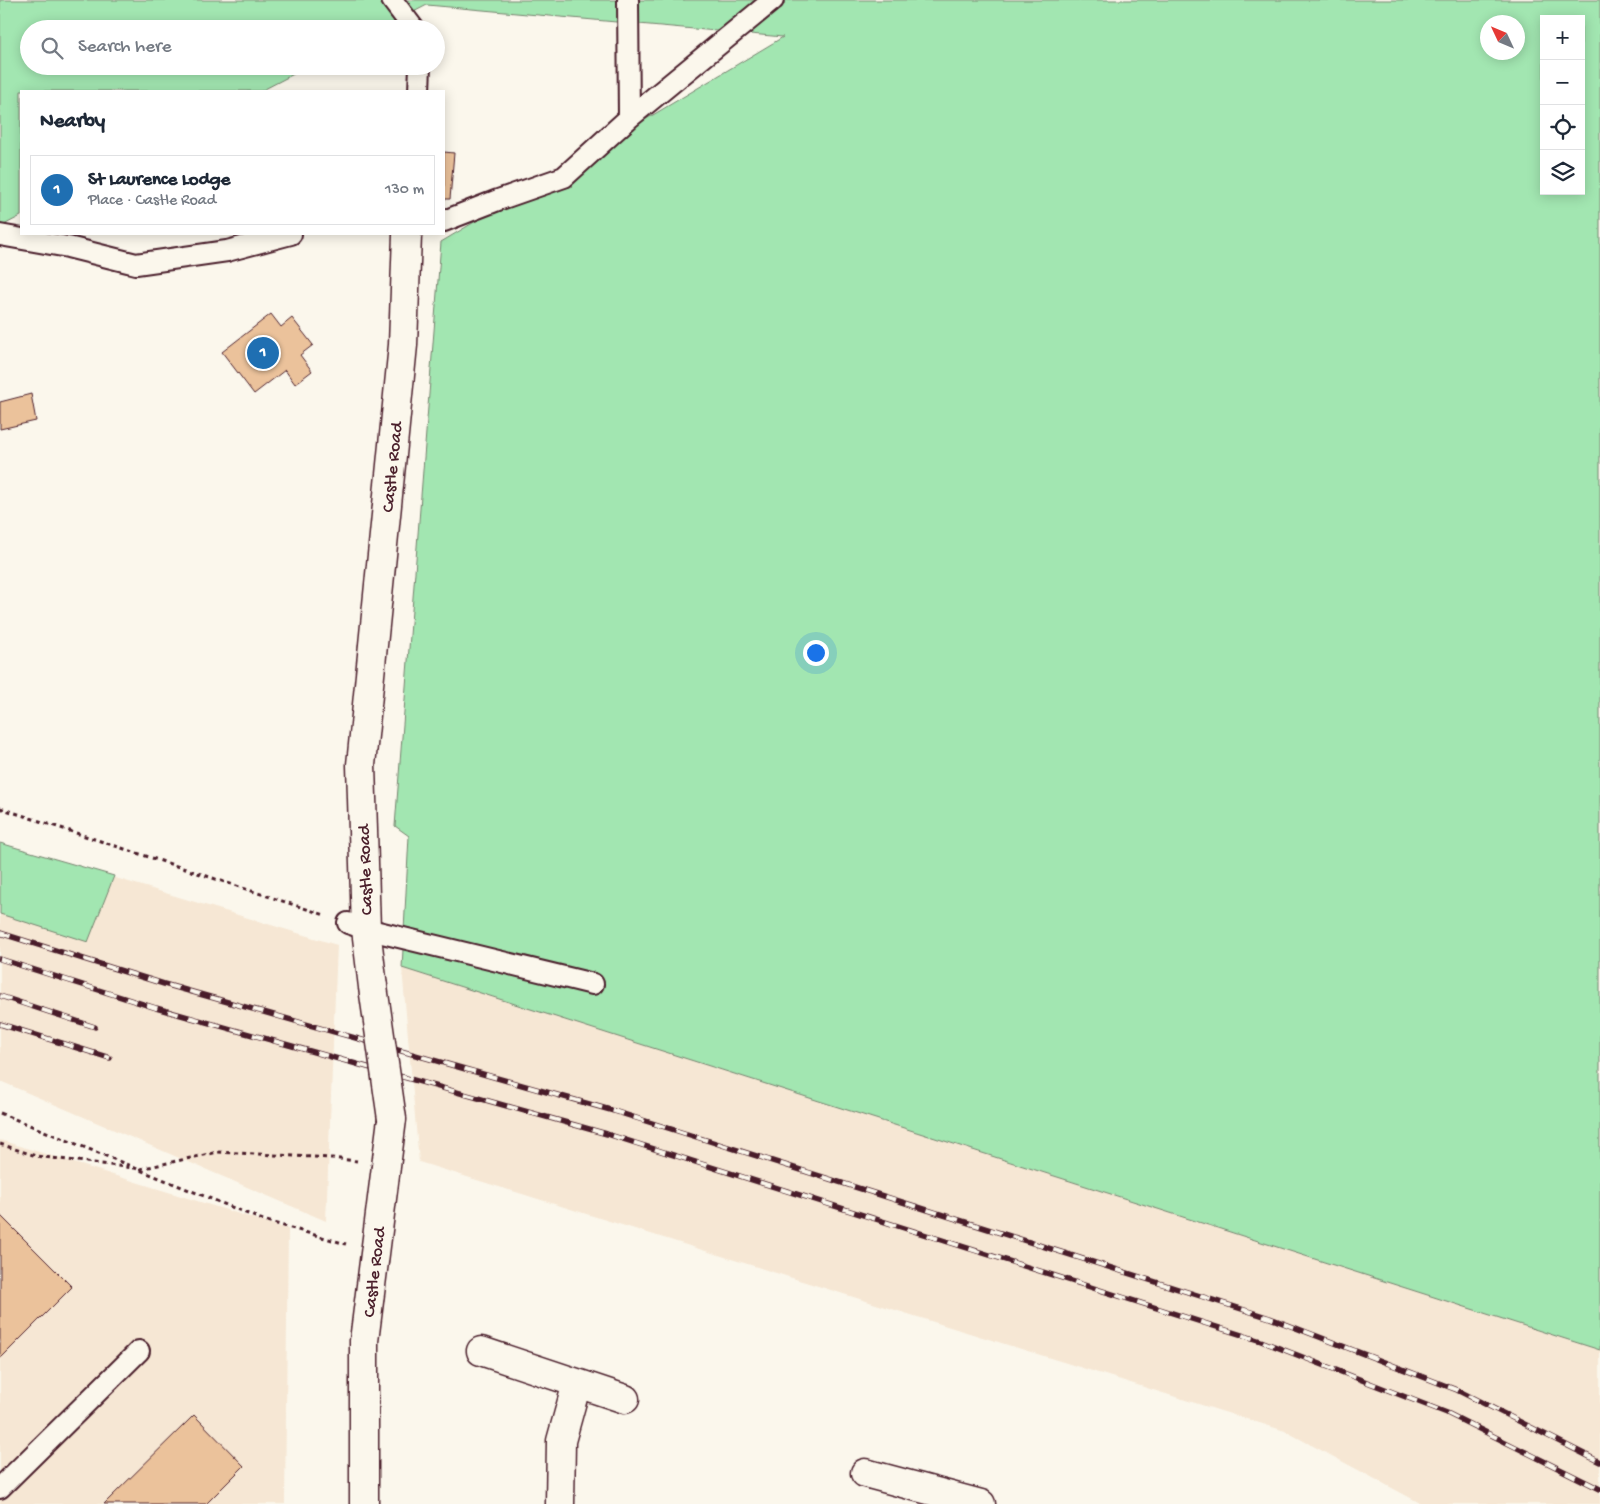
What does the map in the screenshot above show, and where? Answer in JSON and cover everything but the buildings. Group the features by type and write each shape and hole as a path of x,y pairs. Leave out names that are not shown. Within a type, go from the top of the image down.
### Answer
{"street":[{"name":"Castle Road","path":"364,1504 364,1340 392,1119 373,987 357,926 361,765 403,345 407,235"},
{"path":"481,1351 625,1400"},
{"path":"560,1504 561,1441 577,1383"},
{"path":"865,1473 910,1495 981,1504"}],"lane":[{"path":"392,0 407,20"},
{"path":"628,0 629,118"},
{"path":"445,221 564,177 629,118 773,0"},
{"path":"419,90 420,75"},
{"path":"0,235 68,247 136,264 227,251 287,235"},
{"path":"357,926 593,984"},
{"path":"0,1488 140,1351"}],"path":[{"path":"0,808 357,926"},
{"path":"0,1112 262,1220 375,1252"},
{"path":"0,1144 36,1156 140,1169 218,1152 332,1158 386,1164"}],"shaded area":[{"path":"0,843 337,945 326,1221 0,1081"},
{"path":"402,968 1600,1350 1600,1504 1422,1504 1285,1431 419,1162"},
{"path":"0,1140 288,1229 285,1504 0,1504"}],"green space":[{"path":"0,0 1600,0 1600,1350 402,968 409,836 395,826 441,242 783,37 427,5 398,20 20,20 20,75 292,75 263,90 20,90 20,217 0,227"},
{"path":"0,843 114,876 88,942 0,914"}],"railway":[{"path":"0,933 164,984 614,1111 1270,1318 1457,1390 1600,1462"},
{"path":"0,959 156,1008 607,1134 1261,1341 1447,1413 1600,1489"},
{"path":"0,996 95,1027"},
{"path":"0,1024 110,1058"}],"place":[{"name":"St Laurence Lodge","path":"263,353"}]}
